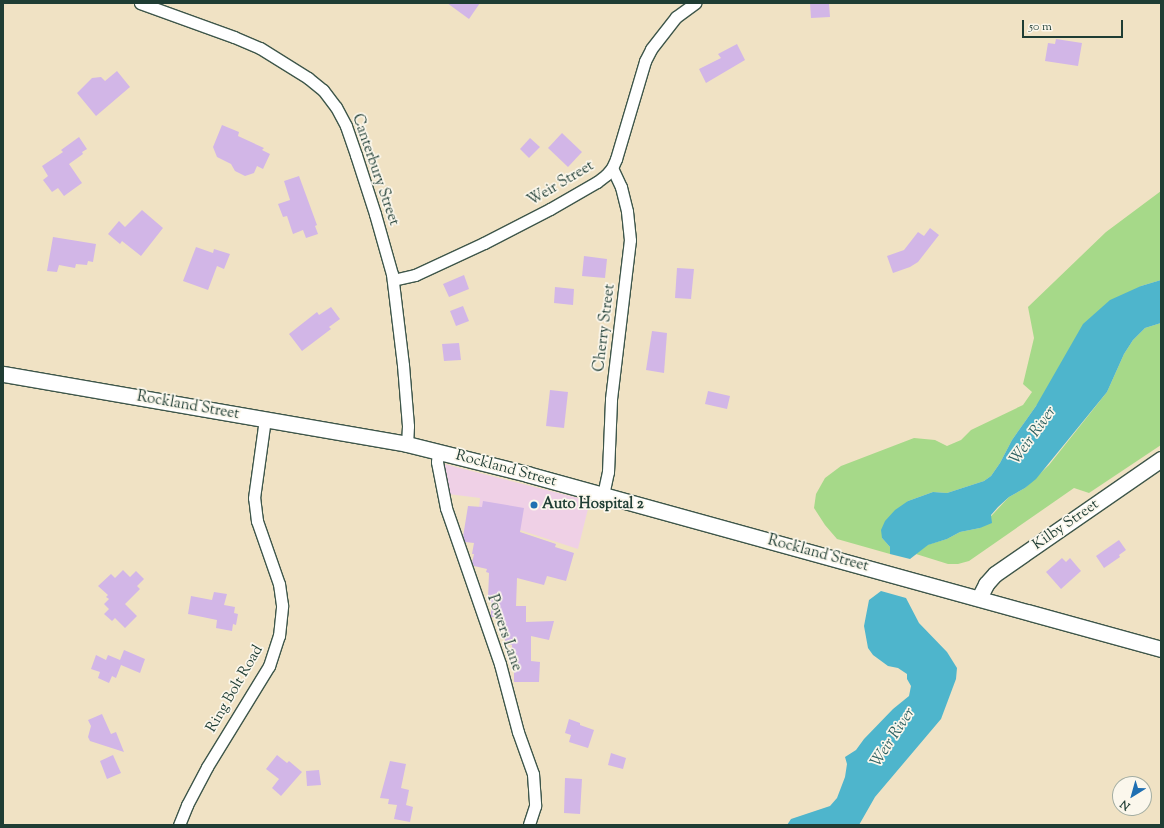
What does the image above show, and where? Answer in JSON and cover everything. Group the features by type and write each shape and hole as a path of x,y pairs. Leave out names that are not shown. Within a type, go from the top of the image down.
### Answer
{"main road":[{"name":"Rockland Street","path":"3,374 407,444 438,451 1161,649"},
{"name":"Kilby Street","path":"979,598 986,584 995,574 1161,459"}],"street":[{"name":"Canterbury Street","path":"140,3 260,48 298,70 323,90 336,107 350,137 376,214 393,280 404,372 408,426 407,444"},
{"name":"Weir Street","path":"393,280 415,275 515,227 597,182 612,168 619,151 645,61 651,49 667,25 684,10 695,3"},
{"name":"Cherry Street","path":"603,495 608,472 611,399 630,240 630,226 624,199 617,177 612,168"},
{"name":"Ring Bolt Road","path":"179,825 187,804 207,767 269,666 279,636 282,605 279,584 257,521 254,498 265,419"},
{"name":"Powers Lane","path":"438,451 437,462 446,508 500,664 518,732 533,774 535,806 529,825"}],"shaded area":[{"name":"Auto Hospital 2","path":"444,464 590,501 578,549 520,530 479,508 480,498 448,494"}],"green space":[{"path":"1161,191 1161,280 1141,286 1036,406 1012,440 1000,463 991,476 984,481 947,493 933,492 908,501 882,538 890,547 890,554 837,539 825,525 814,508 816,494 825,478 841,466 914,438 935,440 947,446 961,440 971,430 1023,405 1032,392 1023,384 1034,338 1028,307 1106,232"},
{"path":"1161,323 1161,445 1089,493 1074,488 969,561 958,564 948,564 916,554 927,545 947,539 960,532 980,528 1009,497 1025,488 1049,465 1107,392 1124,354 1133,340 1145,328"}],"water":[{"name":"Weir River","path":"1161,280 1161,323 1145,328 1133,340 1124,354 1107,392 1036,479 1025,488 1009,497 998,507 991,515 992,523 980,528 960,532 947,539 928,545 910,559 890,554 890,547 882,538 881,530 885,521 895,510 908,501 933,492 947,493 984,481 991,476 1000,463 1012,440 1036,406 1083,324 1110,300 1141,286"},
{"name":"Weir River","path":"881,591 906,598 919,623 947,652 957,668 956,679 941,719 875,797 859,825 787,825 791,819 830,806 837,798 845,777 847,764 845,757 856,750 864,739 893,709 909,696 911,686 907,679 907,674 898,668 888,666 873,655 868,648 864,626 869,600"}],"building":[{"path":"447,3 480,3 469,19"},
{"path":"810,3 829,3 830,17 811,18"},
{"path":"1056,39 1082,43 1078,66 1045,61 1048,43 1055,44"},
{"path":"737,44 745,60 706,83 699,69 721,58 718,54"},
{"path":"117,71 130,87 96,116 77,93 92,78 101,77 105,81"},
{"path":"222,125 239,132 238,136 264,148 262,150 270,154 263,169 257,166 254,173 245,176 235,171 231,164 217,157 213,147"},
{"path":"562,133 582,152 568,167 548,148"},
{"path":"79,137 87,149 82,152 83,154 69,164 82,183 64,196 58,188 52,192 43,180 48,176 42,166 63,152 61,150"},
{"path":"530,138 540,147 529,158 520,149"},
{"path":"299,176 317,225 315,226 318,234 306,238 303,230 293,234 287,216 283,217 278,204 290,200 284,181"},
{"path":"142,210 163,228 141,256 122,241 120,244 108,234 119,221 125,227"},
{"path":"930,228 939,235 918,262 910,267 893,273 887,256 904,250 918,232 924,236"},
{"path":"53,237 96,244 93,262 88,261 87,265 76,264 75,268 59,265 57,272 47,271"},
{"path":"196,247 213,253 214,249 230,254 224,269 217,266 208,290 183,281"},
{"path":"584,256 607,259 605,278 582,276"},
{"path":"677,268 694,269 691,299 675,298"},
{"path":"464,275 469,289 449,297 443,284"},
{"path":"555,287 574,289 573,305 554,303"},
{"path":"463,306 469,321 456,326 450,311"},
{"path":"331,307 340,319 329,327 331,329 302,351 289,334 317,312 319,315"},
{"path":"652,331 667,333 664,373 646,370"},
{"path":"459,343 461,360 444,361 442,344"},
{"path":"550,390 568,392 564,428 546,426"},
{"path":"708,391 730,396 727,409 705,404"},
{"path":"483,501 524,508 520,532 556,544 555,547 574,553 566,581 547,576 544,585 517,578 516,606 526,606 526,622 554,621 549,640 531,636 531,661 540,662 539,682 514,682 514,669 511,669 512,645 505,645 505,631 498,631 498,617 491,617 491,599 488,599 489,573 486,572 487,569 474,566 472,563 474,554 472,554 474,543 465,542 463,537 468,506 482,507"},
{"path":"1119,540 1126,550 1119,555 1120,557 1104,568 1096,556"},
{"path":"1062,558 1066,562 1070,558 1081,571 1061,589 1046,572"},
{"path":"123,570 130,577 136,571 144,579 137,586 140,589 125,604 137,616 125,628 115,618 112,621 104,614 109,609 104,604 109,599 106,597 108,595 98,586 111,574 115,578"},
{"path":"214,592 227,594 224,605 235,607 234,613 238,614 236,625 233,624 232,631 216,628 217,620 188,614 191,596 212,600"},
{"path":"124,650 145,659 140,673 121,665 116,678 112,676 109,683 98,678 100,672 91,669 96,655 106,660 108,655 120,660"},
{"path":"102,714 111,734 116,732 124,752 90,741 88,737 91,726 88,720"},
{"path":"569,719 594,730 588,748 569,742 571,735 565,733"},
{"path":"611,753 626,758 623,769 608,765"},
{"path":"113,755 121,773 107,779 100,761"},
{"path":"277,755 287,763 289,761 302,772 281,796 272,788 279,779 266,769"},
{"path":"390,761 406,764 401,788 409,790 406,805 413,807 410,822 394,819 397,805 388,804 389,799 380,798"},
{"path":"319,770 321,785 307,786 306,771"},
{"path":"565,778 582,779 580,814 564,813"}],"place":[{"name":"Auto Hospital 2","path":"534,505"}]}
